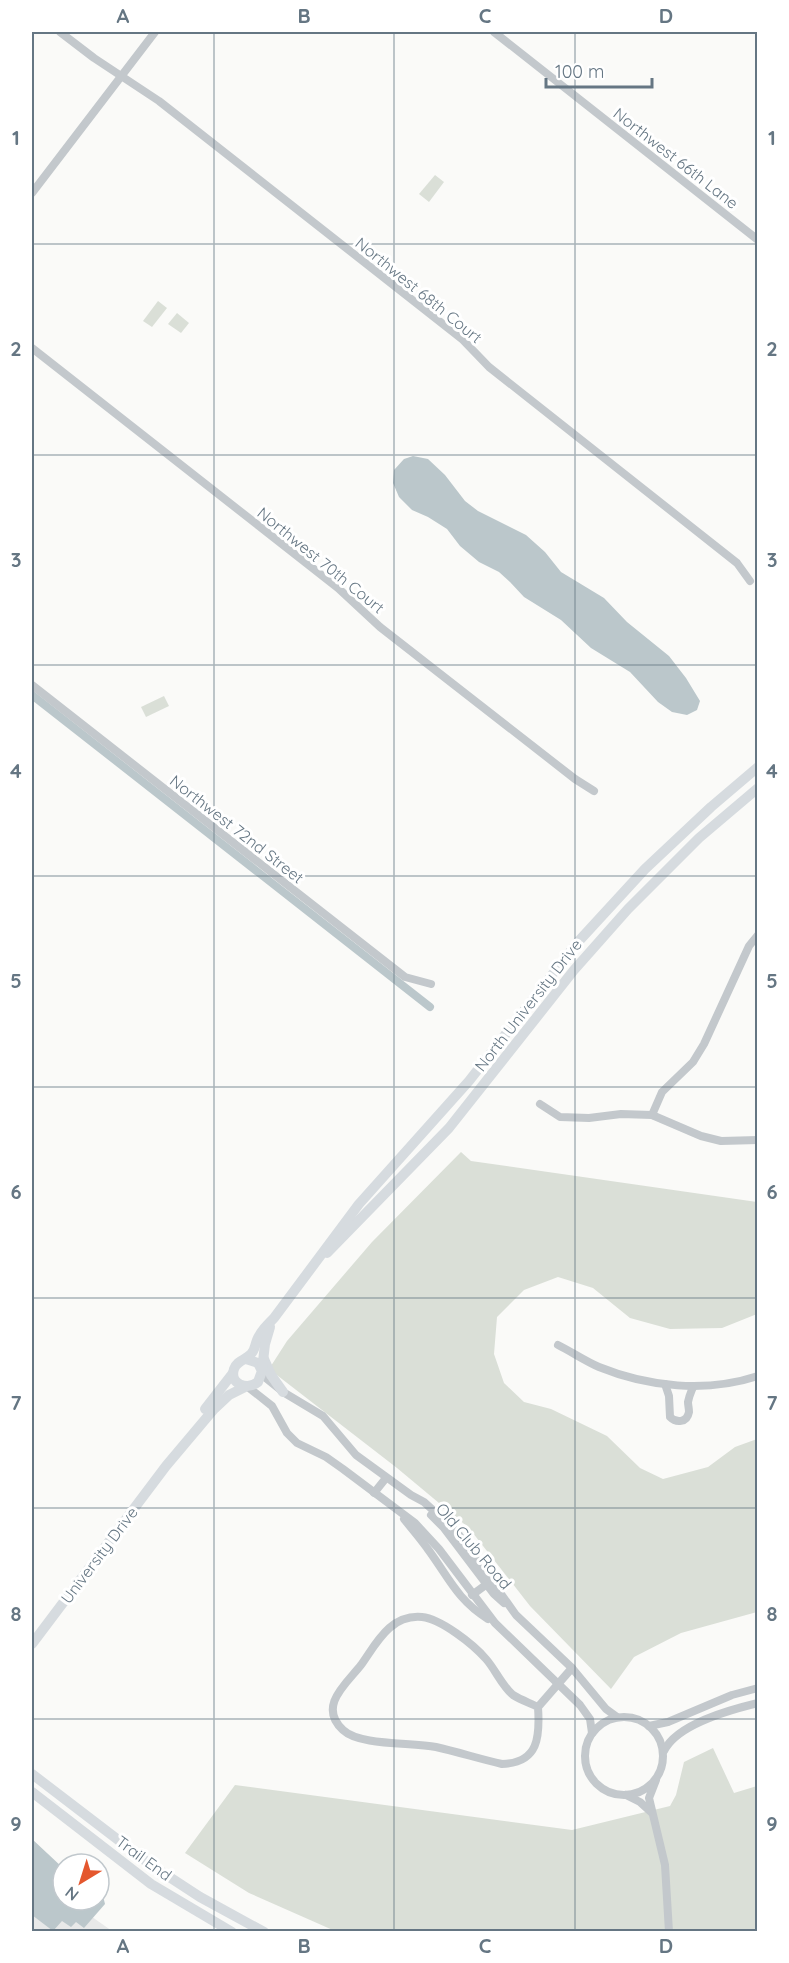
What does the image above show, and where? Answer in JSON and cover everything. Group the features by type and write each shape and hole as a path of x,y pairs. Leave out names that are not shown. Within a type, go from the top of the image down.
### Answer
{"main road":[{"name":"North University Drive","path":"274,1318 359,1204 469,1081 570,951 615,900 703,814 758,767"},
{"name":"North University Drive","path":"318,1261 449,1128 574,970 628,909 699,838 758,788"},
{"path":"274,1318 267,1334 262,1373 258,1383 247,1387 236,1381 233,1373 239,1362 246,1359 254,1350 265,1327 274,1318"},
{"path":"263,1355 271,1375 283,1392"},
{"path":"246,1359 254,1361 262,1373"},
{"name":"University Drive","path":"166,1466 192,1424 233,1373"},
{"name":"University Drive","path":"32,1644 166,1466 214,1409 229,1395 247,1387"},
{"name":"Trail End","path":"32,1774 169,1877 264,1932"},
{"name":"Trail End","path":"32,1792 151,1884 232,1932"}],"street":[{"name":"Northwest 68th Court","path":"60,32 94,58 122,74 159,101 462,339 489,367 737,562 750,581"},
{"path":"32,193 155,32"},
{"name":"Northwest 66th Lane","path":"494,32 758,240"},
{"name":"Northwest 70th Court","path":"32,348 330,582 375,622 575,779 594,791"},
{"name":"Northwest 72nd Street","path":"32,685 405,977 430,984"},
{"path":"652,1115 662,1092 693,1062 704,1044 749,946 758,935"},
{"path":"540,1104 560,1117 573,1119 621,1114 652,1115 722,1141 758,1140"},
{"path":"558,1345 597,1366 618,1374 665,1384 693,1387 758,1376"},
{"name":"Old Club Road","path":"262,1373 283,1392 323,1416 356,1455 386,1478 424,1502 462,1538 516,1615"},
{"path":"665,1384 669,1396 670,1417 678,1421 683,1421 687,1417 688,1402 693,1387"},
{"name":"Old Club Road","path":"247,1387 273,1406 287,1433 297,1443 326,1457 414,1523 439,1549 495,1623 580,1705 590,1719 592,1733"},
{"path":"374,1493 386,1478"},
{"name":"Old Club Road","path":"411,1495 444,1528 487,1584 572,1668 606,1709 617,1718"},
{"name":"Old Club Road","path":"398,1513 428,1550 456,1592 478,1613 495,1623"},
{"path":"472,1595 487,1584"},
{"path":"538,1707 512,1694 485,1658 467,1642 448,1628 422,1617 398,1622 386,1630 336,1695 334,1704 338,1724 354,1737 363,1740 436,1747 502,1764 513,1764 523,1759 535,1746 539,1736 538,1707 572,1668"},
{"path":"649,1726 668,1722 713,1702 758,1688"},
{"path":"713,1702 718,1715"},
{"path":"663,1753 668,1742 676,1735 718,1715 758,1704"},
{"path":"652,1813 640,1802 625,1795 607,1791 590,1773 585,1755 588,1741 592,1733 604,1722 617,1718 634,1718 649,1726 659,1738 663,1762 649,1798 665,1865 669,1932"},
{"path":"625,1795 639,1792 657,1777"}],"shaded area":[{"path":"435,175 444,182 429,202 419,194"},
{"path":"158,301 167,308 152,327 143,321"},
{"path":"177,313 189,323 181,333 168,324"},
{"path":"413,456 428,459 445,475 465,501 478,511 526,535 545,552 561,572 604,598 627,622 669,656 700,701 697,710 687,715 672,712 658,702 630,672 591,648 561,620 524,597 499,572 479,562 460,546 447,529 412,510 399,497 393,483 394,470 404,459"},
{"path":"164,696 169,706 146,717 141,707"},
{"path":"461,1152 471,1161 757,1202 757,1314 722,1328 670,1329 630,1318 593,1288 558,1277 524,1290 497,1317 494,1354 504,1383 524,1402 551,1409 607,1436 640,1468 663,1479 708,1467 735,1447 757,1439 757,1612 681,1633 634,1657 611,1689 530,1606 469,1528 397,1468 269,1369 287,1341 372,1242"},
{"path":"713,1748 734,1793 757,1786 757,1931 335,1931 249,1893 185,1853 235,1785 572,1830 670,1806 676,1795 684,1762"},
{"path":"32,1839 51,1857 51,1912 98,1912 84,1928 76,1922 71,1927 62,1921 53,1931 32,1915"},
{"path":"32,1873 51,1890 51,1912 85,1912 112,1931 32,1931"}],"waterway":[{"path":"32,695 430,1007"}]}
